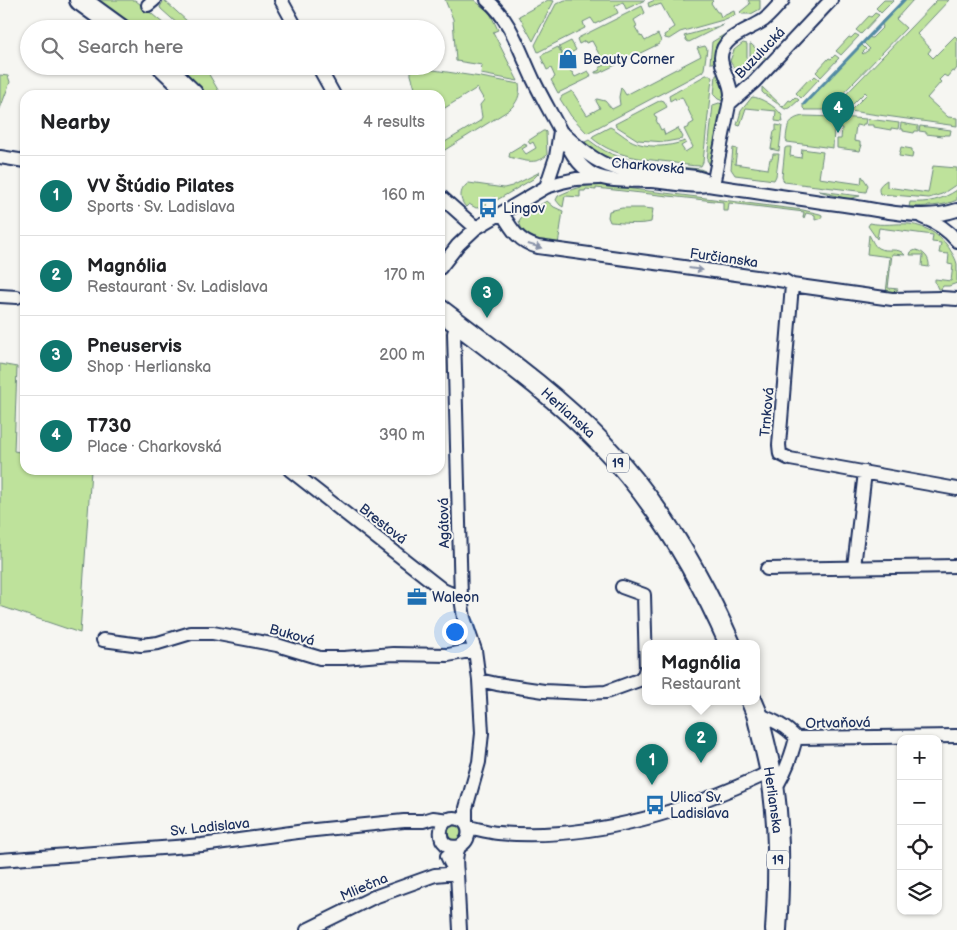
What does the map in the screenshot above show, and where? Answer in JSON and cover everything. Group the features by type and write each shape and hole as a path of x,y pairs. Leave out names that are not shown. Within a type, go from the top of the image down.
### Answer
{"main road":[{"path":"80,0 108,20"},
{"path":"173,75 189,90"},
{"name":"Herlianska","path":"445,314 562,406 602,444 637,484 667,525 691,564 714,607 728,640"},
{"name":"Herlianska","path":"754,708 772,781 778,830 776,930"}],"street":[{"path":"281,0 292,20"},
{"path":"487,0 503,16 509,26 560,131 553,168 546,187"},
{"name":"Buzulucká","path":"711,185 731,90 722,63 721,55 723,49 731,39 766,18 784,0"},
{"name":"Buzulucká","path":"729,104 754,82 831,0"},
{"path":"323,75 331,90"},
{"name":"Charkovská","path":"560,131 600,162 615,168 696,176 711,185"},
{"name":"Charkovská","path":"560,131 568,149 578,160 590,172 603,178 700,186 711,185 918,215 955,215"},
{"path":"562,182 573,172 578,160 576,145"},
{"path":"0,157 20,160"},
{"path":"553,168 565,161 600,162"},
{"path":"445,262 458,245 476,228 546,187 586,178 603,178"},
{"path":"445,200 476,228"},
{"name":"Furčianska","path":"502,213 518,237 527,244 538,248 772,279 792,284 892,299 942,298 957,300"},
{"path":"918,215 936,223 953,237"},
{"path":"953,237 948,226 955,215"},
{"name":"Trnková","path":"792,284 779,445 780,454 790,458 957,488"},
{"path":"0,296 17,297"},
{"name":"Agátová","path":"454,333 461,598 464,618 475,650 482,733 479,762 466,808 459,822"},
{"path":"854,567 865,472"},
{"name":"Brestová","path":"296,475 443,590 461,598"},
{"path":"767,569 957,566"},
{"path":"622,587 644,595 645,640"},
{"name":"Buková","path":"103,640 141,645 158,643 191,633 214,633 277,645 320,658 393,654 448,655 475,650"},
{"path":"479,680 535,690 585,693 606,692 642,677"},
{"name":"Ortvaňová","path":"754,708 778,722 796,738 957,736"},
{"path":"423,821 451,847 496,833 550,834 626,824 732,790 772,781 784,775 796,738"},
{"name":"Sv. Ladislava","path":"0,860 202,845 325,829 404,821 423,821 433,818 459,822 496,833"},
{"path":"457,873 447,856 442,837 442,826 459,822 468,836 456,861 457,873 460,930"},
{"path":"435,875 447,856"},
{"name":"Mliečna","path":"307,930 374,897 435,875 457,873"}],"green space":[{"path":"95,0 135,0 159,20 123,20"},
{"path":"164,0 186,20 173,20 160,7"},
{"path":"445,0 474,0 490,13 498,30 493,32 518,81 481,74 482,65 456,61 453,19"},
{"path":"548,0 554,1 533,41 519,16"},
{"path":"565,0 645,0 626,9 623,2 615,6 618,13 595,24 591,18 583,22 585,28 538,52 535,45 556,4"},
{"path":"655,0 712,0 711,3 721,17 734,11 735,15 680,32 669,39 665,38 664,35 674,27 661,4 649,7 648,3"},
{"path":"748,0 760,0 760,9 751,14 742,14 740,12 750,4"},
{"path":"884,0 894,0 881,13 876,8"},
{"path":"903,0 913,0 896,19 906,28 827,110 805,110 803,104 861,44 866,49 863,54 870,49 863,42 867,37 872,38 883,27 881,22"},
{"path":"937,0 949,0 917,34 931,49 928,53 933,58 955,36 957,38 957,68 947,77 944,75 939,80 941,82 927,98 948,117 957,118 957,126 850,111 867,94 865,92 846,111 831,110"},
{"path":"642,6 645,13 634,20 637,26 635,27 645,41 658,34 661,41 659,44 599,73 595,73 605,65 592,41 586,43 585,41 579,44 577,39"},
{"path":"875,13 879,15 861,34 856,30 869,16 871,17"},
{"path":"723,25 689,42 684,36"},
{"path":"732,30 733,32 716,53 713,63 710,63 712,42"},
{"path":"855,34 859,36 841,55 836,51 849,37 851,38"},
{"path":"571,41 576,50 564,57 559,47"},
{"path":"743,43 747,44 746,74 734,68 730,61 734,50"},
{"path":"750,44 766,58 762,57 750,72"},
{"path":"705,46 707,49 702,72 587,133 571,116 560,99 572,91 587,115 600,108 596,101 597,99 605,101 612,109 620,105 621,87 626,95 701,56 697,48"},
{"path":"558,47 567,61 565,63 575,77 588,71 591,75 589,78 558,93 551,80 555,77 551,68 547,70 541,57"},
{"path":"835,55 839,58 821,77 816,72 829,58 831,59"},
{"path":"445,72 519,84 519,95 509,110 445,150 445,142 480,121 482,117 480,105 484,100 477,88 445,108 445,90 416,90 411,75 445,75"},
{"path":"719,74 726,84 723,101 714,95 716,75"},
{"path":"0,75 8,76 10,82 0,109"},
{"path":"186,75 209,75 218,90 200,90"},
{"path":"706,75 710,75 712,78 701,166 629,156 610,149 592,138 610,127 630,140 643,145 665,146 685,141 686,143 681,146 685,152 693,147 684,129 694,122 682,97 670,101 669,96"},
{"path":"815,76 819,79 801,98 796,93 809,79 811,80"},
{"path":"762,87 783,107 789,100 791,101 795,97 799,100 790,108 785,109 764,94"},
{"path":"752,97 763,101 779,111 783,122 775,121 776,111 746,108 740,126 737,125 741,111"},
{"path":"661,100 664,101 667,107 654,114 661,130 663,129 665,135 678,128 683,137 682,139 665,142 638,140 616,126 615,124"},
{"path":"722,104 710,165 707,160 713,105"},
{"path":"804,116 838,117 833,117 832,123 844,124 845,118 840,117 866,119 865,124 862,126 856,125 854,141 860,142 860,145 862,145 860,151 837,148 837,139 841,139 842,128 834,127 833,148 787,142 786,135 789,124 795,119"},
{"path":"868,119 899,123 898,129 891,128 891,130 867,125"},
{"path":"901,123 918,126 918,131 914,133 903,131 903,129 900,129"},
{"path":"776,125 782,126 779,151 771,149"},
{"path":"920,126 951,130 950,135 926,134 926,132 919,131"},
{"path":"543,131 546,132 547,155 534,161 524,161 509,157 510,152 525,143 527,146 522,149 526,154 536,148 533,142 530,144 528,141"},
{"path":"589,140 609,153 633,161 705,171 702,173 664,170 625,163 597,152 585,142"},
{"path":"791,147 790,156 801,158 802,149 823,152 819,178 861,184 862,176 868,185 866,192 784,182 782,177 785,148"},
{"path":"901,147 912,149 912,158 899,156"},
{"path":"733,148 737,149 735,164 768,169 773,154 779,154 774,180 735,175 731,169"},
{"path":"933,166 957,168 957,184 942,194 929,198 880,194 880,186 887,180 887,187 928,193"},
{"path":"540,172 533,179 497,200 495,197 486,202 486,206 476,208 469,204 466,207 463,204 461,194 469,183 504,188"},
{"path":"600,185 803,210 822,216 820,219 815,220 815,215 806,213 803,218 804,212 729,203 728,211 723,211 723,202 596,188 596,190 586,189 585,191 580,191 580,197 565,196 563,207 556,200 558,196 573,189"},
{"path":"957,190 957,200 934,206 909,207 910,202 935,200"},
{"path":"819,191 860,196 848,199"},
{"path":"547,201 563,211 558,245 539,242 529,237 521,228 519,221 523,215"},
{"path":"622,208 653,209 651,222 636,224 610,222 608,217 609,211"},
{"path":"870,223 916,225 940,237 949,247 955,258 957,264 957,283 938,289 935,279 951,281 953,265 948,264 949,254 939,253 941,243 932,242 933,235 879,228 877,239 868,226"},
{"path":"869,235 878,248 896,250 905,255 892,254 888,288 898,289 895,293 886,293 890,257 867,254"},
{"path":"916,250 926,256 929,261 929,267 922,266 923,255 910,255 911,252"},
{"path":"0,364 17,367 14,451 20,452 20,475 91,475 80,633 0,606"},
{"path":"454,826 459,828 461,833 459,838 454,840 449,838 447,833 449,828"}],"waterway":[{"path":"804,104 904,0"}],"place":[{"name":"Beauty Corner","path":"568,59"},
{"name":"T730","path":"838,133"},
{"name":"Lingov","path":"488,208"},
{"name":"Pneuservis","path":"487,318"},
{"name":"Waleon","path":"417,597"},
{"name":"Magnólia","path":"701,763"},
{"name":"VV Štúdio Pilates","path":"652,785"},
{"name":"Ulica Sv. Ladislava","path":"655,805"}]}
